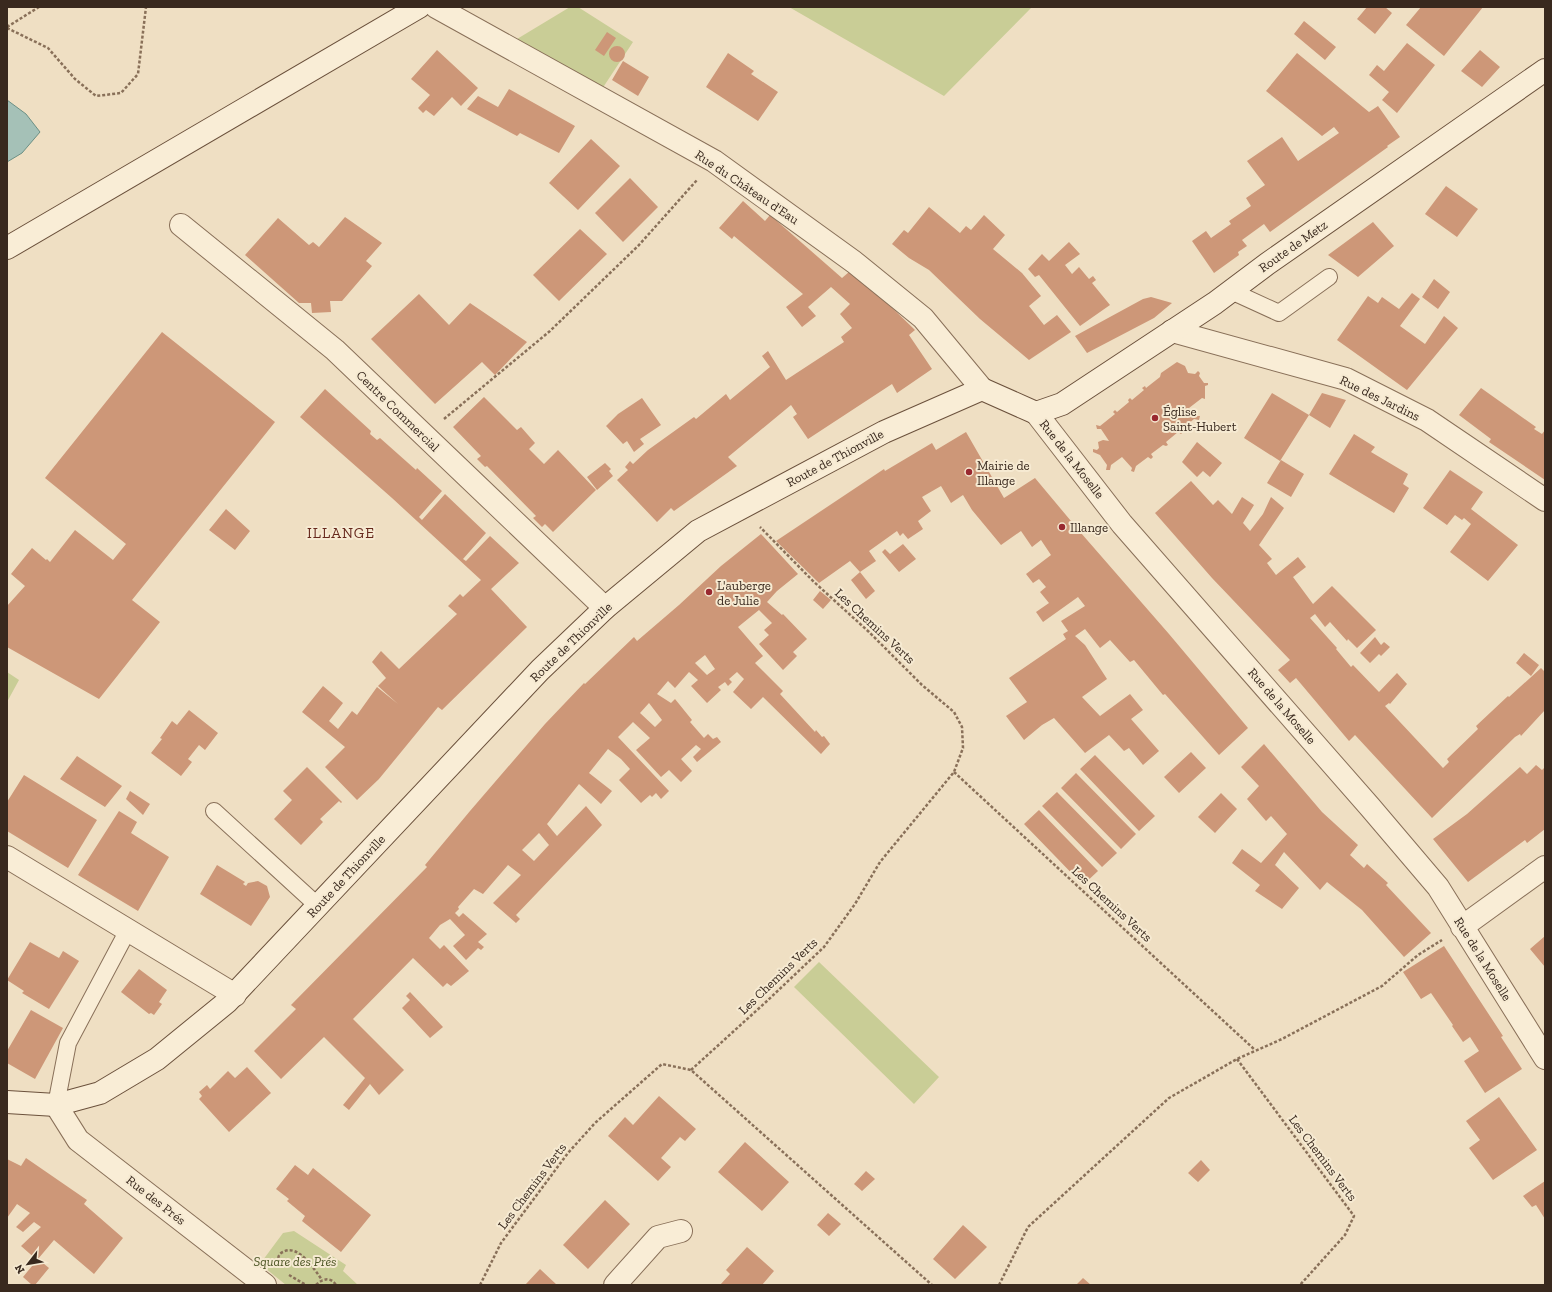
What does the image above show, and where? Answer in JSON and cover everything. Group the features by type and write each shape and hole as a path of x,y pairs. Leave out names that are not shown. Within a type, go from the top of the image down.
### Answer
{"street":[{"path":"7,248 419,7"},
{"name":"Rue du Château d'Eau","path":"436,7 714,161 854,262 923,318 982,389"},
{"name":"Route de Metz","path":"1036,413 1062,404 1172,331 1545,70"},
{"name":"Centre Commercial","path":"181,225 334,350 605,608"},
{"name":"Rue des Jardins","path":"1172,331 1346,379 1427,420 1545,500"},
{"name":"Rue de la Moselle","path":"982,389 1036,413 1122,524 1370,807 1438,887 1545,1058"},
{"name":"Route de Thionville","path":"7,1102 56,1105 100,1093 157,1059 235,995 540,670 605,608 698,531 884,432 982,389"},
{"path":"7,857 235,995"},
{"path":"1462,927 1545,867"},
{"name":"Rue des Prés","path":"56,1105 78,1140 265,1285"},
{"path":"615,1285 658,1237 681,1231"}],"lane":[{"path":"1231,291 1279,313 1329,277"},
{"path":"214,811 318,906"},
{"path":"56,1105 68,1043 128,930"}],"path":[{"path":"7,27 39,7"},
{"path":"7,27 48,48 75,79 96,96 122,93 138,74 146,7"},
{"path":"424,436 550,331 639,245 714,161"},
{"name":"Les Chemins Verts","path":"480,1285 501,1243 568,1153 595,1124 662,1064 691,1070 824,947 855,904 880,862 954,772 963,748 962,727 954,712 922,685 869,632 814,582 760,526 737,510"},
{"name":"Les Chemins Verts","path":"954,772 1255,1050"},
{"path":"999,1285 1028,1227 1169,1098 1237,1059 1282,1038 1382,986 1418,955 1462,927"},
{"name":"Les Chemins Verts","path":"1237,1059 1354,1216 1345,1235 1300,1285"},
{"path":"691,1070 932,1285"},
{"path":"278,1264 280,1253 286,1250 293,1251 300,1254 308,1262 322,1280"},
{"path":"288,1274 306,1285"},
{"path":"316,1285 322,1280 329,1279 336,1285"}],"green space":[{"path":"570,7 578,7 633,42 602,89 517,39"},
{"path":"789,7 1032,7 944,96"},
{"path":"7,672 19,680 7,702"},
{"path":"819,962 939,1077 914,1104 794,987"},
{"name":"Square des Prés","path":"294,1231 346,1265 343,1271 358,1285 286,1285 260,1264 283,1233"}],"water":[{"path":"7,100 26,114 40,132 22,153 7,162"}],"building":[{"path":"1367,7 1385,7 1392,13 1375,34 1357,19"},
{"path":"1421,7 1483,7 1444,56 1406,25"},
{"path":"1304,21 1336,47 1325,60 1294,34"},
{"path":"607,32 616,38 604,56 595,50"},
{"path":"1407,43 1435,65 1397,113 1382,100 1389,92 1369,75 1377,65 1384,71"},
{"path":"617,46 624,51 625,54 620,61 617,62 610,57 609,54 614,47"},
{"path":"437,50 478,88 461,106 452,97 434,116 426,110 423,113 418,108 430,95 411,79"},
{"path":"1480,50 1500,67 1482,87 1461,71"},
{"path":"728,53 754,71 751,74 778,92 758,121 706,87"},
{"path":"1297,53 1369,112 1378,106 1400,137 1270,232 1264,224 1242,240 1247,246 1238,252 1239,255 1214,273 1192,241 1206,231 1211,238 1231,224 1229,221 1251,206 1246,198 1265,185 1247,161 1282,137 1298,161 1339,133 1334,127 1322,136 1266,91"},
{"path":"623,61 649,77 638,96 612,80"},
{"path":"509,89 575,126 559,153 520,133 517,136 467,109 478,96 498,107"},
{"path":"591,139 620,166 578,210 549,183"},
{"path":"630,178 658,207 623,242 595,213"},
{"path":"1446,186 1478,209 1457,237 1425,214"},
{"path":"743,201 765,221 770,215 842,278 849,272 881,297 915,330 909,335 932,369 897,393 892,384 808,439 793,417 797,414 791,405 728,457 737,466 674,511 671,508 657,522 617,480 628,470 625,467 630,461 633,464 648,450 694,417 696,419 726,394 730,400 770,367 762,356 768,351 786,380 844,342 841,337 852,328 840,314 850,304 831,287 808,307 816,316 802,327 786,307 803,294 734,236 732,239 719,228"},
{"path":"929,207 960,233 966,226 971,230 984,215 1005,235 993,249 1022,273 1041,296 1029,306 1044,325 1057,315 1071,332 1029,360 980,319 929,270 909,258 892,244 904,230 908,233"},
{"path":"345,217 382,243 366,261 372,266 342,301 330,301 331,312 312,313 311,303 299,303 245,255 278,218 309,245 313,242 319,247"},
{"path":"1373,222 1394,246 1358,277 1328,255"},
{"path":"580,229 607,254 559,301 533,275"},
{"path":"1069,242 1080,254 1065,265 1072,274 1079,267 1089,279 1093,276 1096,280 1092,283 1110,305 1080,326 1039,275 1035,277 1028,269 1042,254 1049,261"},
{"path":"1434,279 1450,292 1438,309 1422,297"},
{"path":"1412,293 1420,299 1400,326 1425,344 1444,316 1458,328 1407,390 1337,340 1368,296 1378,303 1382,297 1399,309"},
{"path":"419,294 449,325 470,303 527,342 495,375 482,362 435,404 371,339"},
{"path":"1151,297 1172,303 1154,318 1087,353 1075,336 1143,299"},
{"path":"162,332 275,422 132,600 160,622 99,699 7,647 7,606 25,586 11,574 32,548 50,562 75,530 113,560 126,544 45,478"},
{"name":"Église Saint-Hubert","path":"1177,362 1185,366 1188,373 1195,374 1198,371 1200,373 1199,376 1204,383 1208,383 1208,385 1205,386 1205,399 1202,398 1189,408 1195,416 1200,416 1199,420 1194,419 1181,430 1181,434 1178,432 1166,442 1168,445 1163,445 1151,454 1153,457 1151,459 1148,457 1136,466 1134,472 1131,471 1132,468 1122,457 1111,465 1110,470 1106,470 1107,465 1100,455 1093,452 1093,449 1097,450 1099,448 1098,442 1103,440 1109,441 1101,429 1097,429 1096,425 1100,426 1115,414 1113,412 1115,410 1117,412 1129,402 1128,400 1130,398 1132,400 1144,390 1142,388 1145,386 1146,388 1160,377 1161,373"},
{"path":"1481,388 1536,427 1534,429 1542,434 1545,430 1545,480 1489,442 1491,439 1459,415"},
{"path":"325,389 371,431 370,434 377,440 380,438 416,470 417,468 442,491 419,517 422,520 445,494 486,533 463,559 466,561 490,536 519,563 491,589 527,627 442,710 438,707 379,779 357,800 325,767 345,747 302,712 323,686 343,703 329,721 338,729 352,711 357,715 377,687 398,704 378,686 386,678 372,662 381,651 399,669 457,614 448,606 460,594 463,597 481,580 392,498 300,417"},
{"path":"1272,393 1309,415 1280,461 1244,438"},
{"path":"1322,393 1346,400 1330,428 1309,415"},
{"path":"484,397 517,430 521,427 535,443 529,449 544,464 558,450 596,490 553,532 545,524 542,527 533,518 536,516 487,466 485,467 477,459 481,456 453,427"},
{"path":"642,398 661,425 640,439 644,444 634,452 627,441 623,444 606,426 618,414"},
{"path":"966,432 1004,498 1035,478 1248,728 1219,755 1165,694 1163,695 1134,660 1130,662 1110,640 1100,648 1085,629 1075,636 1085,645 1107,679 1082,697 1100,716 1130,694 1143,710 1131,719 1159,751 1143,765 1129,748 1124,751 1109,735 1085,753 1054,718 1042,725 1024,740 1006,716 1027,702 1009,678 1066,639 1063,634 1068,631 1061,621 1085,606 1078,597 1043,622 1036,612 1049,603 1040,592 1046,587 1039,579 1033,583 1026,574 1051,555 1041,540 1032,547 1021,531 1001,545 972,510 963,495 951,503 941,486 922,497 931,511 918,521 923,529 908,539 903,533 900,536 897,531 869,551 876,561 860,572 850,561 819,583 776,541 884,469 885,471 932,443 936,450"},
{"path":"1354,434 1375,447 1371,452 1408,474 1403,484 1409,488 1394,513 1329,474"},
{"path":"1197,442 1222,463 1210,477 1203,471 1197,477 1182,462"},
{"path":"1281,460 1304,474 1291,497 1267,483"},
{"path":"605,463 611,469 609,471 613,476 597,490 587,477"},
{"path":"1450,470 1483,492 1471,509 1518,545 1488,581 1450,552 1471,524 1464,518 1462,520 1455,515 1447,525 1423,508"},
{"path":"1191,481 1213,505 1218,500 1232,514 1242,497 1254,505 1243,523 1250,531 1263,514 1271,497 1284,508 1259,545 1272,559 1267,563 1276,575 1298,557 1306,567 1293,577 1313,604 1332,586 1376,630 1357,648 1348,639 1347,641 1330,622 1325,627 1315,614 1310,618 1337,648 1336,649 1351,667 1353,665 1379,692 1397,673 1407,684 1390,704 1389,703 1385,706 1443,768 1449,762 1447,759 1478,729 1476,726 1541,668 1545,672 1545,710 1521,736 1520,734 1515,737 1432,818 1355,735 1349,741 1296,678 1290,683 1278,670 1290,660 1212,578 1155,513"},
{"path":"226,509 250,531 235,550 209,530"},
{"path":"761,534 798,574 777,591 767,602 782,615 783,614 807,639 793,652 797,656 783,670 759,644 769,635 764,630 772,623 759,610 738,627 763,656 755,663 783,691 780,694 815,732 816,730 822,737 824,736 830,744 821,754 763,697 751,709 733,692 744,679 737,672 729,679 732,682 728,686 725,682 718,687 721,690 707,703 691,686 698,680 689,672 675,688 668,681 657,694 671,703 675,699 692,720 690,722 704,738 708,734 713,739 717,737 721,742 697,762 693,757 701,749 696,745 681,759 692,771 681,782 669,770 661,777 636,750 650,738 633,722 618,737 669,791 661,799 656,793 652,797 650,795 641,803 619,780 630,769 621,759 608,749 589,773 612,791 601,804 579,784 547,824 557,836 586,806 602,825 516,915 520,919 516,923 493,903 521,875 508,865 483,894 474,889 458,907 459,909 455,913 459,917 463,913 487,934 478,942 484,947 481,950 478,948 466,960 453,946 465,935 450,919 440,925 429,938 440,949 444,945 469,971 451,986 447,983 443,987 413,958 353,1019 404,1070 379,1095 370,1084 349,1110 343,1105 365,1078 324,1037 281,1079 254,1051 296,1009 291,1005 427,867 425,865 470,811 545,724 584,683 585,684 634,637 637,641 721,566","holes":["705,655 715,669 707,675 695,663","649,703 662,720 655,727 640,713","539,833 549,845 534,861 522,850"]},
{"path":"903,544 916,559 899,572 882,552 885,549 890,554"},
{"path":"860,572 875,591 866,599 851,580"},
{"path":"820,591 831,600 823,609 813,600"},
{"path":"1375,637 1381,645 1384,642 1390,647 1381,656 1379,654 1370,663 1360,653"},
{"path":"1524,653 1539,665 1531,676 1516,663"},
{"path":"189,710 218,733 205,750 199,745 188,759 192,762 181,776 151,753 162,739 160,738 172,721 177,725"},
{"path":"1264,744 1322,812 1358,845 1350,855 1364,868 1367,864 1388,883 1386,885 1431,933 1404,957 1362,910 1327,882 1320,890 1284,852 1275,865 1299,888 1282,909 1255,891 1260,885 1232,863 1242,849 1261,863 1287,834 1271,816 1266,821 1247,799 1259,786 1241,767"},
{"path":"1191,752 1206,768 1179,793 1164,777"},
{"path":"1095,755 1155,816 1139,831 1080,769"},
{"path":"77,756 122,786 105,807 60,779"},
{"path":"1536,765 1542,770 1545,767 1545,829 1527,843 1525,840 1468,882 1433,839 1467,814 1520,767 1527,774"},
{"path":"307,767 342,802 341,803 339,801 320,819 323,822 301,845 274,819 292,800 283,791"},
{"path":"1076,773 1136,834 1121,849 1061,788"},
{"path":"24,775 97,820 68,868 7,831 7,802"},
{"path":"130,791 150,804 143,815 126,799"},
{"path":"1057,792 1117,853 1102,867 1042,806"},
{"path":"1221,793 1237,809 1215,833 1198,817"},
{"path":"1039,810 1098,871 1083,885 1024,824"},
{"path":"119,811 137,822 131,833 169,857 138,911 78,875"},
{"path":"217,865 245,882 243,884 246,886 248,883 258,881 267,886 270,897 251,926 200,894"},
{"path":"1545,936 1545,967 1530,949"},
{"path":"30,942 59,958 63,951 79,961 49,1009 22,993 24,991 7,980"},
{"path":"1444,946 1503,1036 1501,1037 1522,1069 1485,1093 1464,1061 1479,1051 1470,1037 1463,1042 1431,993 1421,999 1403,972"},
{"path":"139,969 167,990 159,1002 162,1004 154,1015 151,1013 149,1014 121,992"},
{"path":"410,992 443,1027 430,1038 402,1008 410,1000 406,996"},
{"path":"31,1010 63,1028 35,1079 7,1063 7,1051"},
{"path":"247,1067 271,1093 229,1132 199,1099 202,1096 199,1092 207,1085 210,1089 228,1071 235,1078"},
{"path":"659,1096 696,1129 685,1141 680,1137 661,1158 671,1167 658,1181 608,1136 625,1117 633,1125"},
{"path":"1499,1097 1537,1150 1493,1180 1469,1148 1480,1140 1466,1121"},
{"path":"745,1142 789,1182 762,1211 718,1172"},
{"path":"26,1158 87,1200 84,1204 123,1238 94,1274 54,1240 38,1259 49,1268 35,1285 32,1285 23,1277 37,1260 21,1246 41,1227 34,1222 23,1232 16,1227 30,1213 17,1204 7,1218 7,1159 21,1166"},
{"path":"1201,1160 1210,1170 1198,1182 1188,1173"},
{"path":"295,1165 308,1175 313,1168 371,1215 341,1252 302,1221 305,1216 287,1201 289,1199 276,1189"},
{"path":"866,1171 875,1179 862,1191 854,1184"},
{"path":"1545,1181 1545,1219 1536,1205 1532,1207 1523,1196"},
{"path":"605,1200 630,1224 588,1269 563,1245"},
{"path":"828,1213 841,1224 829,1236 817,1225"},
{"path":"963,1225 987,1247 955,1279 933,1259"},
{"path":"747,1247 774,1271 762,1285 720,1285 730,1274 726,1270"},
{"path":"540,1269 557,1285 525,1285"},
{"path":"1083,1278 1091,1285 1076,1285"}],"place":[{"name":"Église Saint-Hubert","path":"1155,418"},
{"name":"Mairie de Illange","path":"969,472"},
{"name":"Illange","path":"1062,527"},
{"name":"L'auberge de Julie","path":"709,592"}],"district":[{"name":"ILLANGE","path":"341,533"}]}
